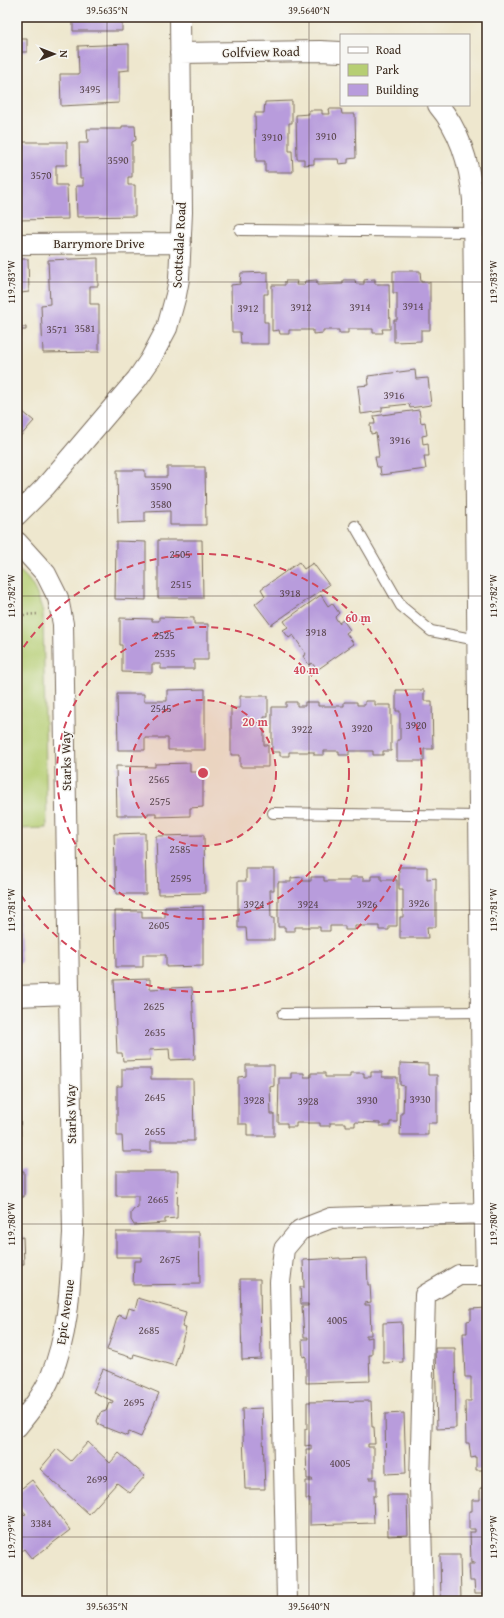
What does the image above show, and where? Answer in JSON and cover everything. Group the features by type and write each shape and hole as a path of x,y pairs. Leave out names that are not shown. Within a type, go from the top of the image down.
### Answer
{"street":[{"name":"Scottsdale Road","path":"17,515 45,487 137,379 150,360 167,328 179,279 181,243 180,17"},
{"name":"Golfview Road","path":"180,53 340,52"},
{"path":"423,1601 420,1484 425,1295 459,1275 486,1275 481,1012 484,920 479,816 483,701 478,640 478,221 473,200 470,172 466,158 455,130 439,106"},
{"name":"Barrymore Drive","path":"17,244 181,243"},
{"name":"Starks Way","path":"17,542 46,574 58,598 63,624 70,994 72,1233"},
{"path":"17,996 70,994"},
{"path":"287,1601 280,1282 284,1249 300,1230 331,1218 484,1213"},
{"name":"Epic Avenue","path":"17,1427 34,1406 50,1376 61,1345 68,1310 72,1233"}],"lane":[{"path":"240,230 478,221"},
{"path":"356,526 401,606 431,631 478,640"},
{"path":"273,813 479,816"},
{"path":"282,1014 481,1012"}],"path":[{"path":"17,619 23,615 43,613"}],"green space":[{"path":"17,569 23,573 34,588 43,613 47,828 17,829"}],"building":[{"path":"73,17 122,17 122,31 73,31"},
{"path":"17,39 27,39 27,52 17,52"},
{"path":"129,44 129,70 119,71 119,103 61,106 60,74 79,74 78,46"},
{"path":"292,101 292,123 289,123 289,151 292,151 293,172 265,172 265,161 256,161 255,113 264,113 265,102"},
{"path":"329,109 341,109 342,114 355,114 356,158 348,159 348,163 339,164 338,159 314,159 314,164 304,165 304,159 297,159 296,115 309,114 309,110 322,110 322,114 330,114"},
{"path":"122,126 135,126 136,140 132,142 132,177 128,177 128,185 135,185 135,216 77,217 76,186 83,186 83,178 80,178 79,143 88,143 87,129 122,129"},
{"path":"17,142 67,142 67,165 56,165 56,185 67,185 68,219 17,220"},
{"path":"98,258 98,286 90,286 90,304 99,304 99,352 43,353 41,305 50,304 48,260"},
{"path":"17,259 28,259 29,292 21,293 21,327 26,327 26,330 21,330 21,336 17,336"},
{"path":"393,271 420,271 421,282 430,282 430,330 421,330 421,341 394,342 394,320 397,320 397,293 393,293"},
{"path":"268,272 268,294 264,294 264,322 268,322 268,344 241,344 240,332 232,332 231,285 240,284 241,273"},
{"path":"375,279 375,284 389,284 390,329 382,329 383,333 373,333 373,329 348,329 348,333 339,333 339,330 323,330 323,333 313,334 313,330 289,330 289,334 280,334 279,330 272,331 272,285 285,285 285,281 297,281 296,285 304,285 305,281 317,280 317,285 343,284 343,280 355,280 356,284 364,284 364,280"},
{"path":"415,370 416,379 428,378 431,405 410,408 409,404 382,407 382,411 361,414 358,386 369,385 368,376"},
{"path":"17,407 34,421 17,440"},
{"path":"419,410 421,423 425,422 427,435 422,436 423,444 428,443 429,456 424,456 426,469 381,475 380,467 377,467 375,457 379,457 376,433 371,434 370,424 375,424 374,416"},
{"path":"167,467 205,467 206,525 170,525 170,511 145,512 145,522 118,523 117,470 145,470 145,477 167,477"},
{"path":"158,540 202,540 203,598 158,598"},
{"path":"116,541 146,542 146,600 115,599"},
{"path":"299,562 304,569 313,563 329,585 271,625 255,604 265,596 261,589"},
{"path":"321,595 328,606 332,603 339,613 335,617 339,623 343,620 350,630 346,633 354,644 317,670 312,663 309,665 303,656 306,654 293,635 289,638 283,630 288,627 284,621"},
{"path":"159,617 194,618 194,624 208,624 208,660 194,660 194,669 161,669 161,664 152,664 152,673 122,672 120,618 152,619 152,621 159,621"},
{"path":"205,689 205,750 168,750 168,738 145,738 145,750 118,750 117,694 144,694 144,701 167,701 167,690"},
{"path":"396,690 424,690 424,701 432,701 433,749 424,749 424,761 397,761 397,740 400,740 400,711 396,711"},
{"path":"240,696 268,696 268,717 264,717 264,745 268,745 268,767 240,767 240,755 231,755 231,708 240,708"},
{"path":"365,701 375,701 375,705 391,705 391,751 383,751 383,755 373,755 373,751 349,751 349,755 339,755 339,751 324,751 324,755 314,755 314,752 289,752 289,756 280,756 280,752 272,752 272,707 286,707 286,702 297,702 297,706 305,706 305,702 318,702 318,706 344,706 344,702 357,702 357,705 365,705"},
{"path":"190,763 190,772 203,772 203,807 190,808 190,816 156,817 156,813 148,813 148,815 117,815 116,766 155,767 155,764"},
{"path":"145,833 146,894 116,894 114,834"},
{"path":"204,835 205,893 158,894 156,836"},
{"path":"17,838 19,838 19,892 17,892"},
{"path":"399,867 427,867 427,879 436,878 436,927 427,927 428,938 400,938 400,917 403,917 403,889 399,889"},
{"path":"246,869 274,869 274,890 270,890 271,918 274,918 274,940 247,940 246,928 238,928 238,881 246,881"},
{"path":"371,876 381,876 381,880 397,880 397,926 389,926 389,930 379,930 379,926 355,926 355,930 345,930 345,926 330,926 330,931 320,931 320,927 295,927 295,931 285,931 285,927 278,927 278,882 291,882 291,878 303,877 303,881 311,881 311,877 324,877 324,881 350,881 350,877 363,877 363,880 371,880"},
{"path":"203,906 203,966 166,967 166,955 143,955 143,967 116,967 115,911 142,911 142,918 165,918 165,907"},
{"path":"18,911 21,963 17,963"},
{"path":"150,979 150,989 192,987 195,1059 170,1060 169,1049 149,1050 150,1060 123,1061 122,1053 117,1053 114,980"},
{"path":"17,1022 20,1022 20,1071 17,1071"},
{"path":"400,1063 428,1064 428,1075 437,1075 437,1123 428,1123 428,1135 400,1135 401,1113 403,1113 404,1086 400,1085"},
{"path":"246,1065 274,1065 274,1086 270,1087 271,1114 274,1114 274,1136 247,1136 247,1124 238,1124 238,1077 246,1076"},
{"path":"122,1069 151,1069 151,1079 193,1079 194,1141 151,1141 151,1152 123,1152 122,1136 117,1136 117,1086 122,1086"},
{"path":"371,1072 382,1072 382,1077 397,1077 397,1122 390,1122 390,1126 380,1126 380,1123 355,1122 355,1126 346,1126 346,1123 330,1123 330,1126 320,1126 320,1123 296,1123 296,1127 287,1127 287,1123 278,1123 279,1078 291,1078 291,1073 304,1073 304,1077 311,1077 311,1073 325,1073 325,1077 350,1077 350,1073 364,1073 364,1077 371,1077"},
{"path":"17,1090 20,1090 21,1150 17,1150"},
{"path":"17,1171 24,1171 24,1197 17,1197"},
{"path":"116,1171 178,1171 177,1218 165,1219 165,1223 134,1225 131,1220 131,1213 134,1209 138,1208 138,1196 116,1196"},
{"path":"116,1232 199,1232 200,1284 133,1285 134,1261 141,1261 141,1257 116,1257"},
{"path":"23,1237 24,1264 17,1264 17,1238"},
{"path":"367,1258 368,1285 370,1285 371,1302 365,1303 365,1305 370,1305 371,1335 366,1335 366,1338 372,1337 372,1355 369,1355 370,1381 306,1383 306,1356 303,1357 302,1339 308,1339 308,1337 304,1337 302,1306 308,1306 308,1304 301,1304 300,1287 304,1287 303,1260"},
{"path":"240,1279 260,1279 261,1359 242,1360"},
{"path":"138,1298 186,1312 182,1327 186,1328 175,1366 134,1354 133,1358 107,1350 118,1315 126,1318 129,1308 135,1310"},
{"path":"487,1308 487,1470 476,1470 476,1457 471,1458 469,1443 466,1443 465,1401 471,1401 471,1377 465,1377 463,1333 467,1333 467,1321 471,1320 471,1309"},
{"path":"402,1322 403,1362 383,1363 383,1323"},
{"path":"435,1348 455,1348 456,1428 437,1429"},
{"path":"103,1369 159,1393 141,1437 129,1432 127,1436 99,1425 97,1421 100,1413 106,1411 109,1403 112,1404 113,1401 93,1392"},
{"path":"371,1401 372,1427 374,1427 375,1444 368,1444 368,1447 374,1447 374,1477 369,1477 369,1479 376,1479 376,1496 373,1496 374,1523 310,1525 310,1499 306,1499 306,1481 313,1481 312,1479 307,1479 306,1449 311,1449 311,1445 305,1446 305,1429 307,1429 307,1402"},
{"path":"262,1408 265,1489 245,1489 242,1409"},
{"path":"404,1413 406,1473 386,1474 385,1414"},
{"path":"88,1442 110,1463 119,1453 145,1476 130,1493 117,1483 89,1514 40,1469 57,1449 71,1461"},
{"path":"32,1480 70,1530 32,1559 24,1549 21,1551 17,1546 17,1516 21,1513 23,1515 26,1514 17,1503 17,1492"},
{"path":"480,1488 487,1488 487,1601 483,1601 483,1593 475,1593 474,1581 470,1581 469,1564 475,1564 475,1562 471,1563 470,1532 475,1532 475,1529 469,1529 469,1511 472,1511 472,1500 480,1500"},
{"path":"387,1495 407,1495 408,1535 388,1536"},
{"path":"440,1555 460,1555 461,1601 441,1601"}]}
